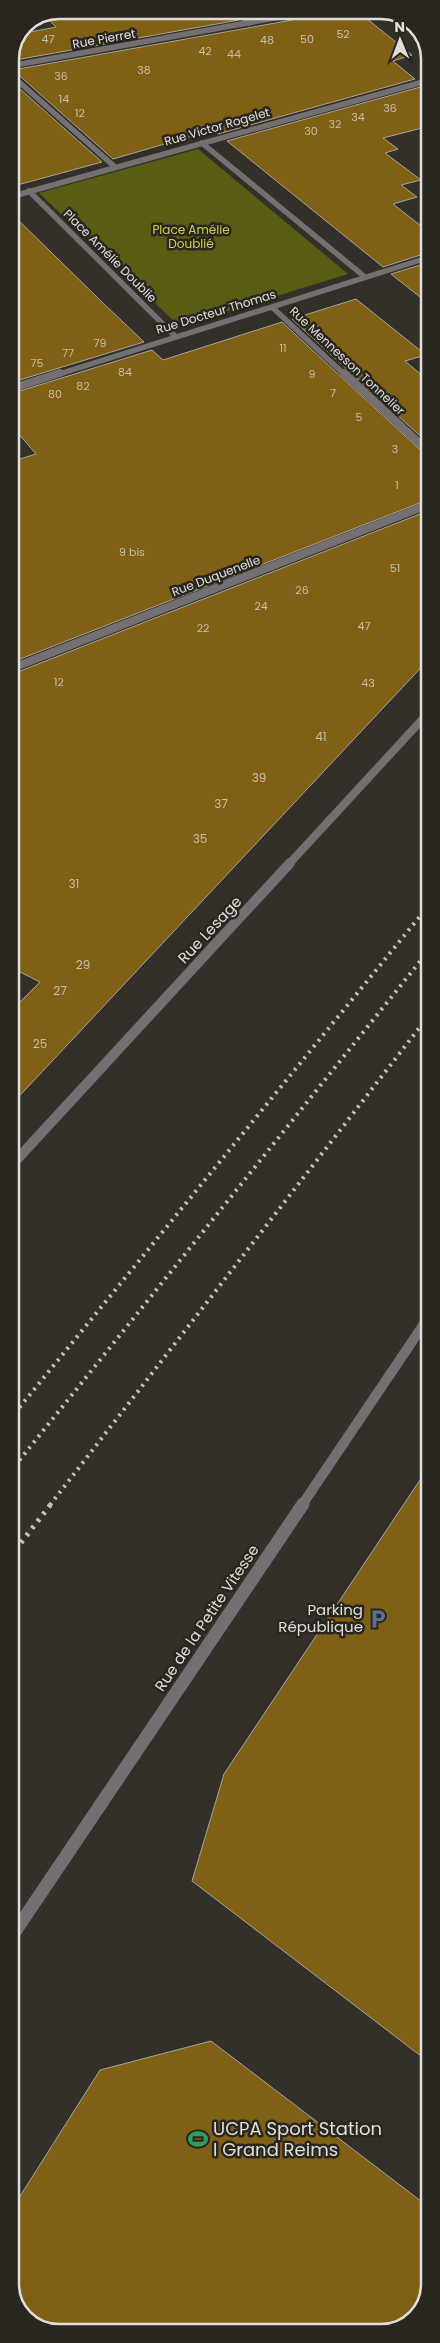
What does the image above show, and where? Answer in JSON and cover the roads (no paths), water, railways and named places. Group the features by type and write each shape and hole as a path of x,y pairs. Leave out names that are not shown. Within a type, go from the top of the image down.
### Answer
{"street":[{"path":"245,19 249,23"},
{"name":"Rue Pierret","path":"19,64 271,19"},
{"path":"19,82 115,168"},
{"name":"Rue Victor Rogelet","path":"19,194 421,82"},
{"path":"202,143 365,277"},
{"name":"Place Amélie Doublie","path":"29,191 176,337"},
{"name":"Rue Docteur Thomas","path":"19,386 421,260"},
{"name":"Rue Mennesson Tonnelier","path":"272,307 421,445"},
{"name":"Rue Duquenelle","path":"19,665 421,508"},
{"name":"Rue Lesage","path":"19,1157 421,721"},
{"name":"Rue de la Petite Vitesse","path":"19,1926 421,1328"}],"railway":[{"path":"19,1408 421,915"},
{"path":"19,1461 421,960"},
{"path":"50,1505 421,1026"},
{"path":"19,1545 51,1504"}],"place":[{"name":"Parking République","path":"378,1619"},
{"name":"UCPA Sport Station I Grand Reims","path":"198,2139"}],"park label":[{"name":"Place Amélie Doublié","path":"191,237"}]}
